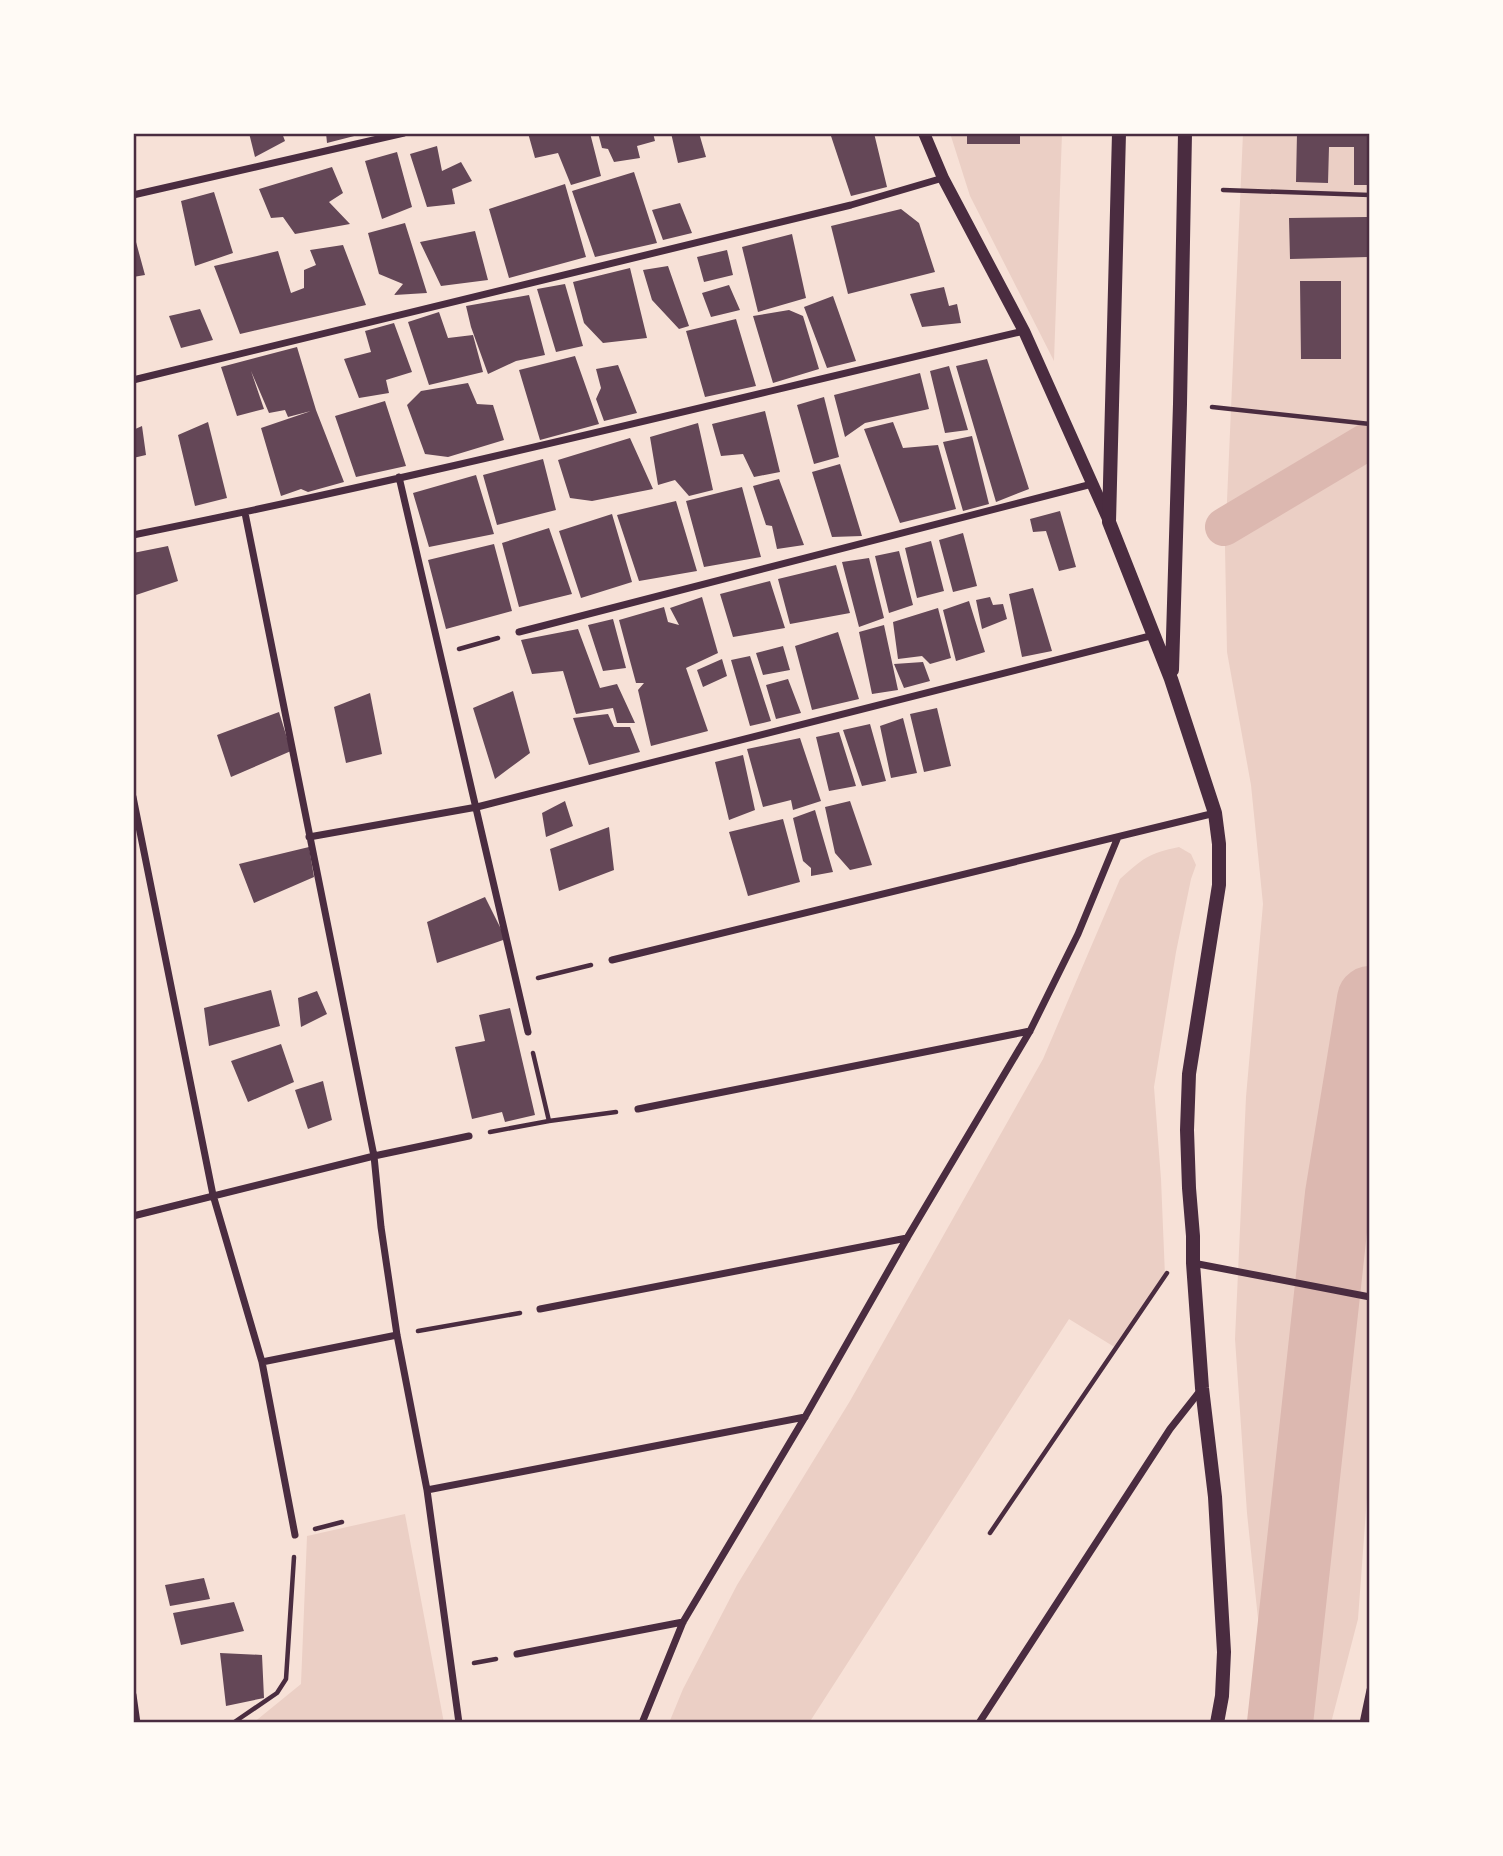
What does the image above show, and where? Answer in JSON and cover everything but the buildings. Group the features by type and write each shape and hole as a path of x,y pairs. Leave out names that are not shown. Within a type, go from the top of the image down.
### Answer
{"main road":[{"path":"1119,133 1109,522 1171,679 1215,813 1219,844 1219,885 1189,1074 1187,1105 1193,1263 1202,1388 1215,1497 1224,1652 1222,1696 1217,1723"},
{"path":"1171,679 1180,418 1185,133"}],"street":[{"path":"133,195 404,133"},
{"path":"924,133 943,178 1024,331 1109,522"},
{"path":"133,380 851,205 943,178"},
{"path":"133,535 245,513 1024,331"},
{"path":"399,477 528,1032"},
{"path":"519,632 1092,484"},
{"path":"245,513 374,1156 381,1227 397,1335 427,1490 459,1723"},
{"path":"309,837 477,807 1155,635"},
{"path":"133,797 212,1195 262,1362 295,1535"},
{"path":"612,960 1215,813"},
{"path":"642,1723 683,1622 1030,1031 1078,934 1118,837"},
{"path":"638,1109 1030,1031"},
{"path":"133,1216 374,1156 469,1136"},
{"path":"540,1309 907,1238"},
{"path":"1193,1263 1368,1297"},
{"path":"262,1362 397,1335"},
{"path":"979,1723 1170,1429 1202,1388"},
{"path":"427,1490 805,1417"},
{"path":"517,1654 683,1622"},
{"path":"1363,1723 1370,1690"},
{"path":"133,1695 137,1723"}],"path":[{"path":"1223,190 1370,195"},
{"path":"1212,407 1370,424"},
{"path":"441,655 519,632"},
{"path":"517,983 612,960"},
{"path":"528,1032 549,1121"},
{"path":"469,1136 549,1121 638,1109"},
{"path":"990,1533 1193,1236"},
{"path":"397,1335 540,1309"},
{"path":"233,1723 277,1693 286,1679 295,1535"},
{"path":"450,1668 517,1654"}],"shaded area":[{"path":"950,133 1062,133 1054,361 970,196"},
{"path":"1243,133 1370,133 1370,1456 1358,1619 1331,1723 1254,1723 1260,1686 1260,1638 1247,1513 1235,1339 1246,1097 1263,904 1251,785 1227,652 1225,547"},
{"path":"1179,847 1191,854 1196,865 1176,952 1154,1087 1165,1276 1116,1348 1069,1319 809,1723 669,1723 683,1689 737,1585 850,1401 1043,1059 1120,879 1146,858"},
{"path":"405,1514 444,1723 253,1723 301,1684 307,1536"}],"waterway":[{"path":"1224,527 1370,440"},
{"path":"1280,1723 1338,1194 1370,999"}]}
